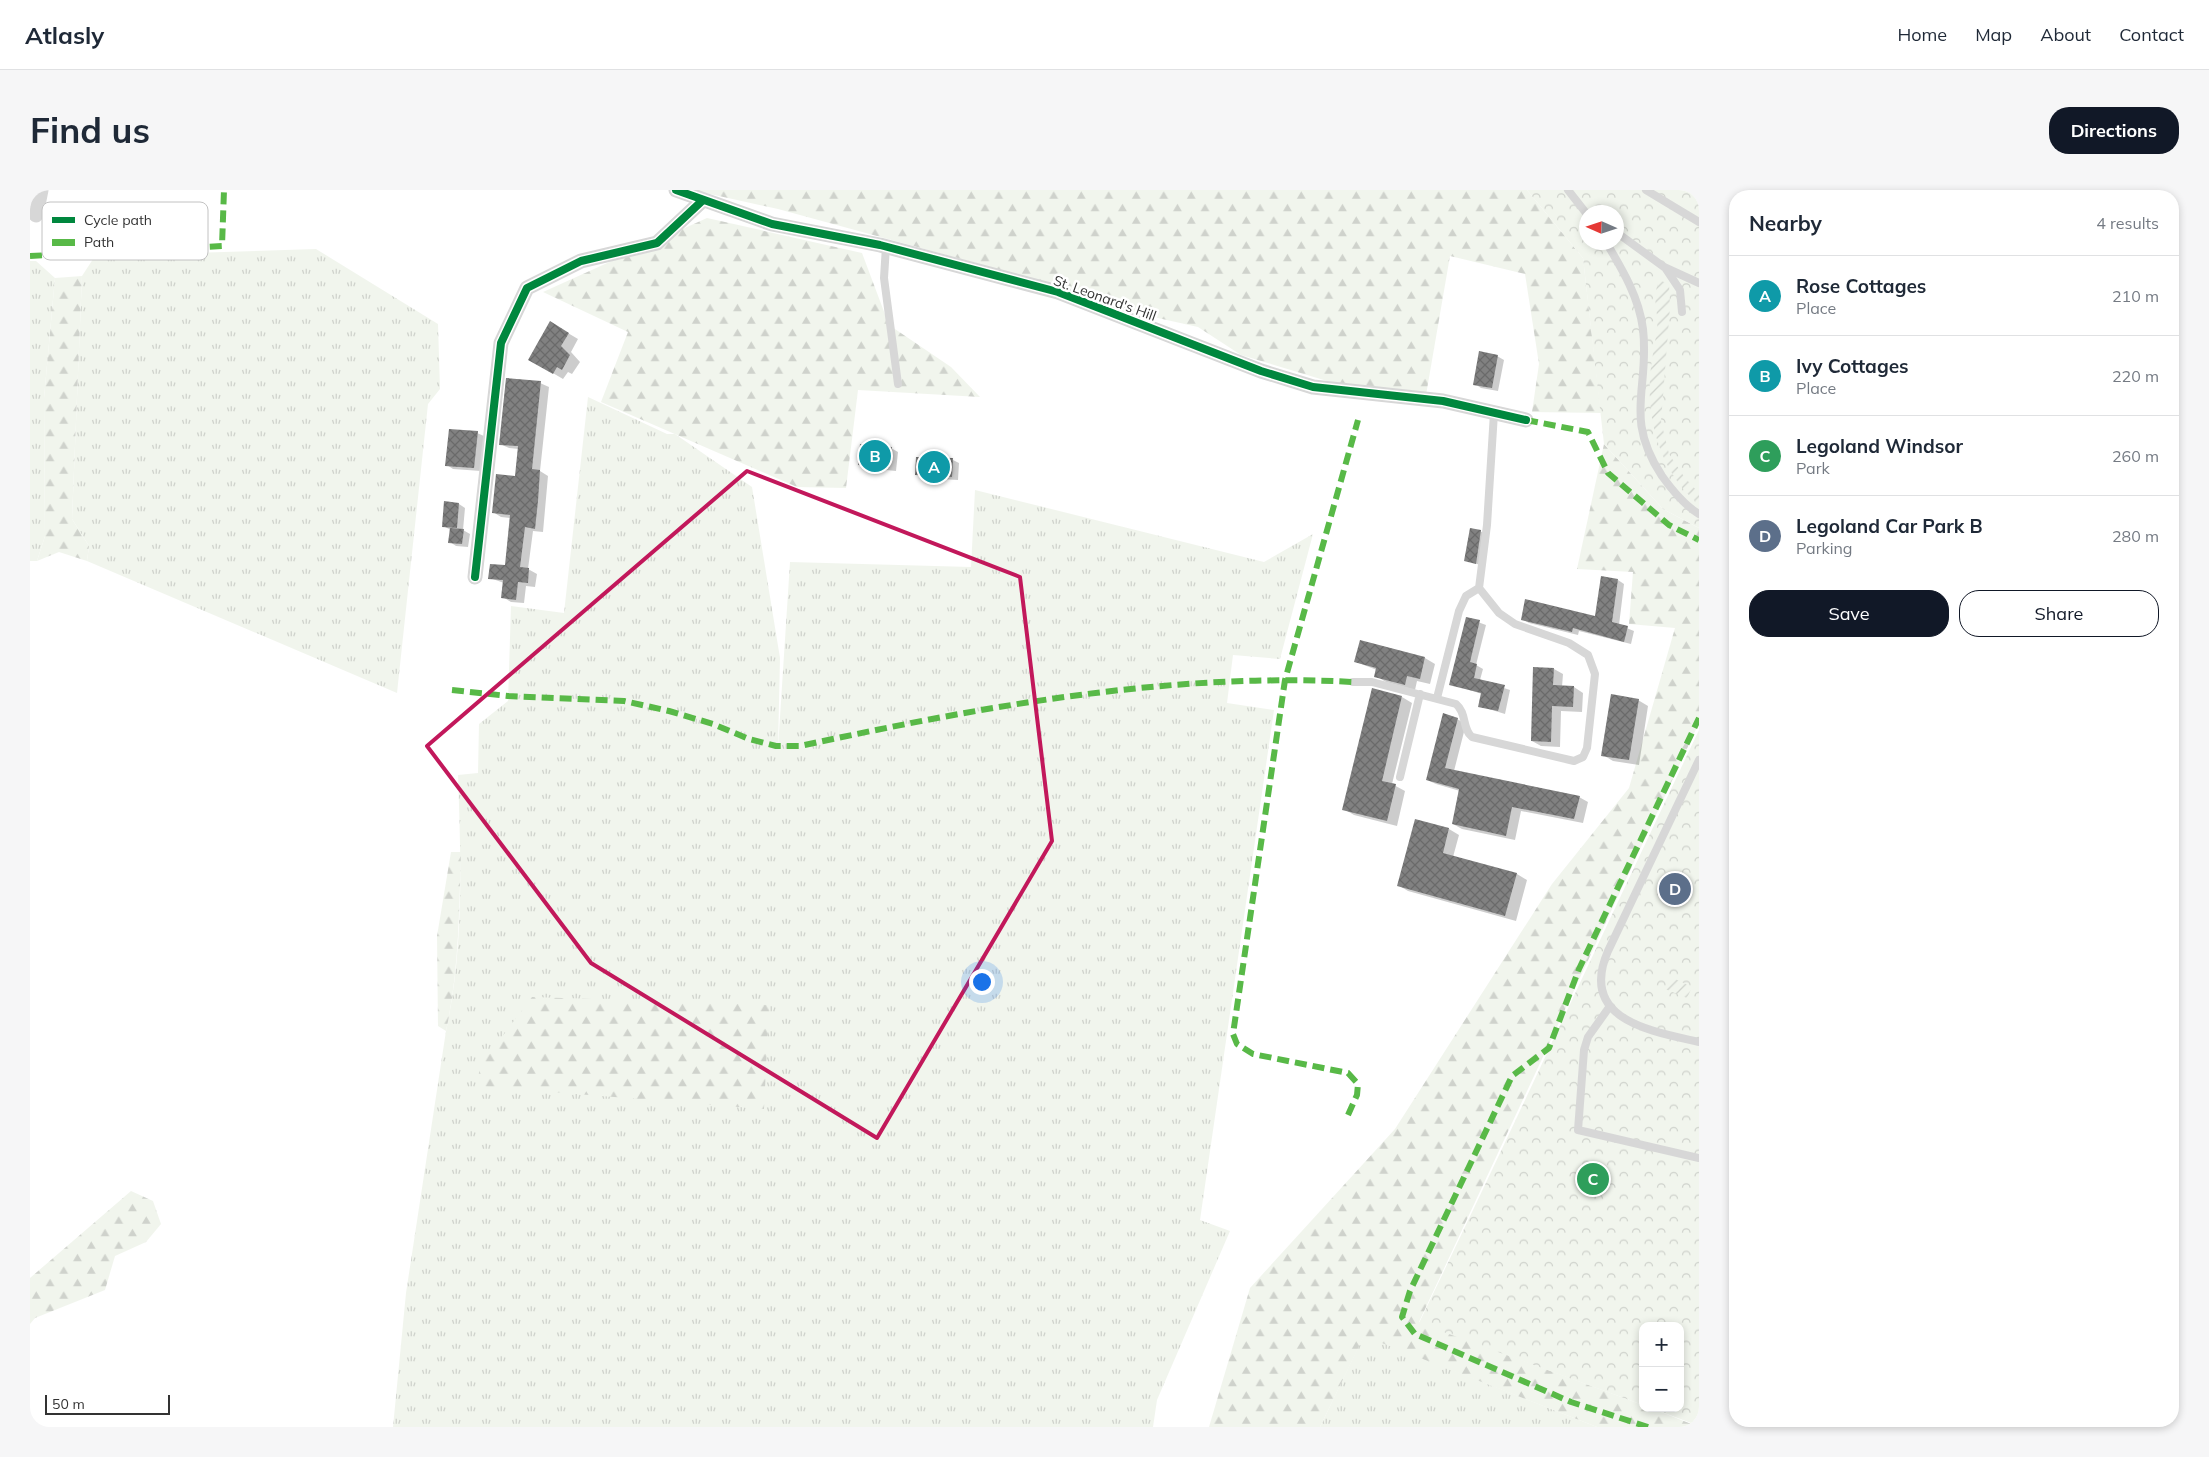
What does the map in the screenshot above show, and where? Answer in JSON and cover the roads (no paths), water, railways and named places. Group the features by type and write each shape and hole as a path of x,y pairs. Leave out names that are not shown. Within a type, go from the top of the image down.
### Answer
{"street":[{"path":"36,215 41,190"},
{"name":"St. Leonard's Hill","path":"676,190 772,224 886,246 1058,292 1261,371 1313,387 1443,401 1526,420"},
{"path":"476,577 500,343 527,288 581,261 657,243 703,200"}],"lane":[{"path":"1568,190 1581,205"},
{"path":"1646,190 1699,222"},
{"path":"1624,238 1664,267 1699,282"},
{"path":"886,246 884,278 898,384"},
{"path":"1610,250 1632,289 1643,329 1640,404 1641,431 1645,445 1653,462 1676,494 1699,514"},
{"path":"1664,267 1680,290 1682,312"},
{"path":"1353,682 1372,682 1456,704 1462,709 1467,734 1472,737 1574,761 1583,757 1587,748 1595,674 1588,654 1568,643 1515,624 1499,613 1479,588 1487,525 1494,413"},
{"path":"1437,698 1459,611 1466,596 1479,588"},
{"path":"1400,777 1420,694"},
{"path":"1699,760 1604,960 1601,978 1605,998 1623,1019 1644,1030 1699,1042"},
{"path":"1610,1006 1588,1037 1584,1050 1578,1130 1699,1158"}],"place":[{"name":"Ivy Cottages","path":"875,456"},
{"name":"Rose Cottages","path":"934,467"},
{"name":"Legoland Car Park B","path":"1675,889"},
{"name":"Legoland Windsor","path":"1593,1179"}]}
